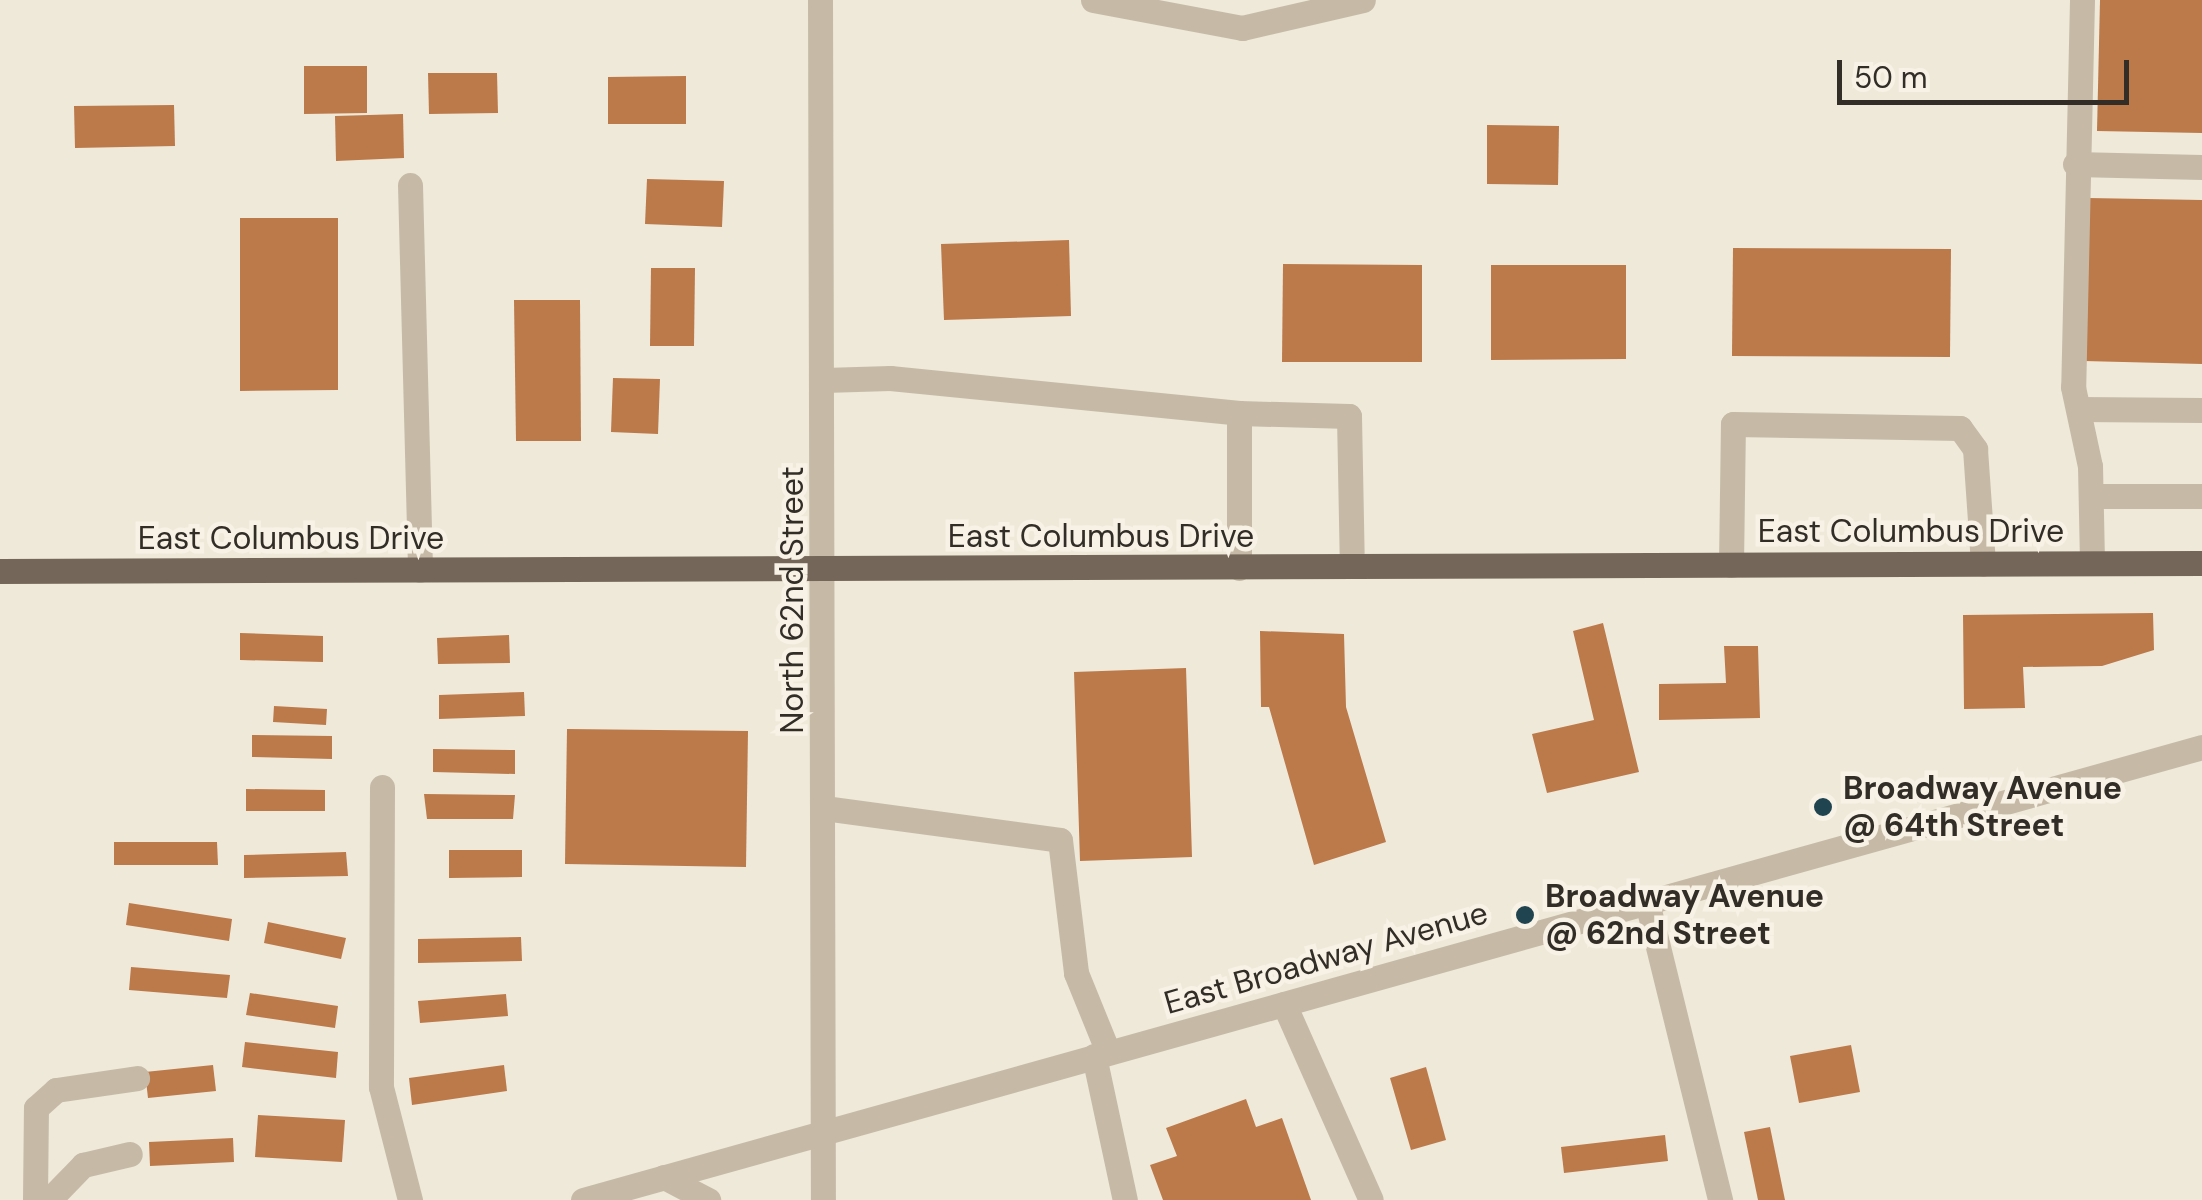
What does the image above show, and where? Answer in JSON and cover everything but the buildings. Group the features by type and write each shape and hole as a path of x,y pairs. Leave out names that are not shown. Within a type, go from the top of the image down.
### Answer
{"main road":[{"name":"East Columbus Drive","path":"0,571 2202,562"}],"street":[{"name":"North 62nd Street","path":"820,0 826,570 823,1200"},
{"path":"1092,0 1242,28 1363,0"},
{"path":"2082,0 2075,164 2079,409 2090,496 2092,563"},
{"path":"2075,164 2202,167"},
{"path":"410,184 420,570"},
{"path":"824,380 890,378 1239,414 1350,416 1352,566"},
{"path":"2079,409 2202,410"},
{"path":"1239,414 1239,568"},
{"path":"1731,565 1733,424 1960,428 1974,449 1983,564"},
{"path":"2090,496 2202,496"},
{"name":"East Broadway Avenue","path":"583,1200 2202,748"},
{"path":"382,786 380,1070 410,1200"},
{"path":"824,808 1060,840 1076,973 1101,1054 1126,1200"},
{"path":"1647,902 1720,1200"},
{"path":"1284,1004 1371,1200"},
{"path":"35,1200 36,1108 56,1090 137,1078"},
{"path":"49,1200 82,1165 130,1154"},
{"path":"664,1177 708,1200"}],"place":[{"name":"Broadway Avenue @ 64th Street","path":"1823,807"},
{"name":"Broadway Avenue @ 62nd Street","path":"1525,915"}]}
